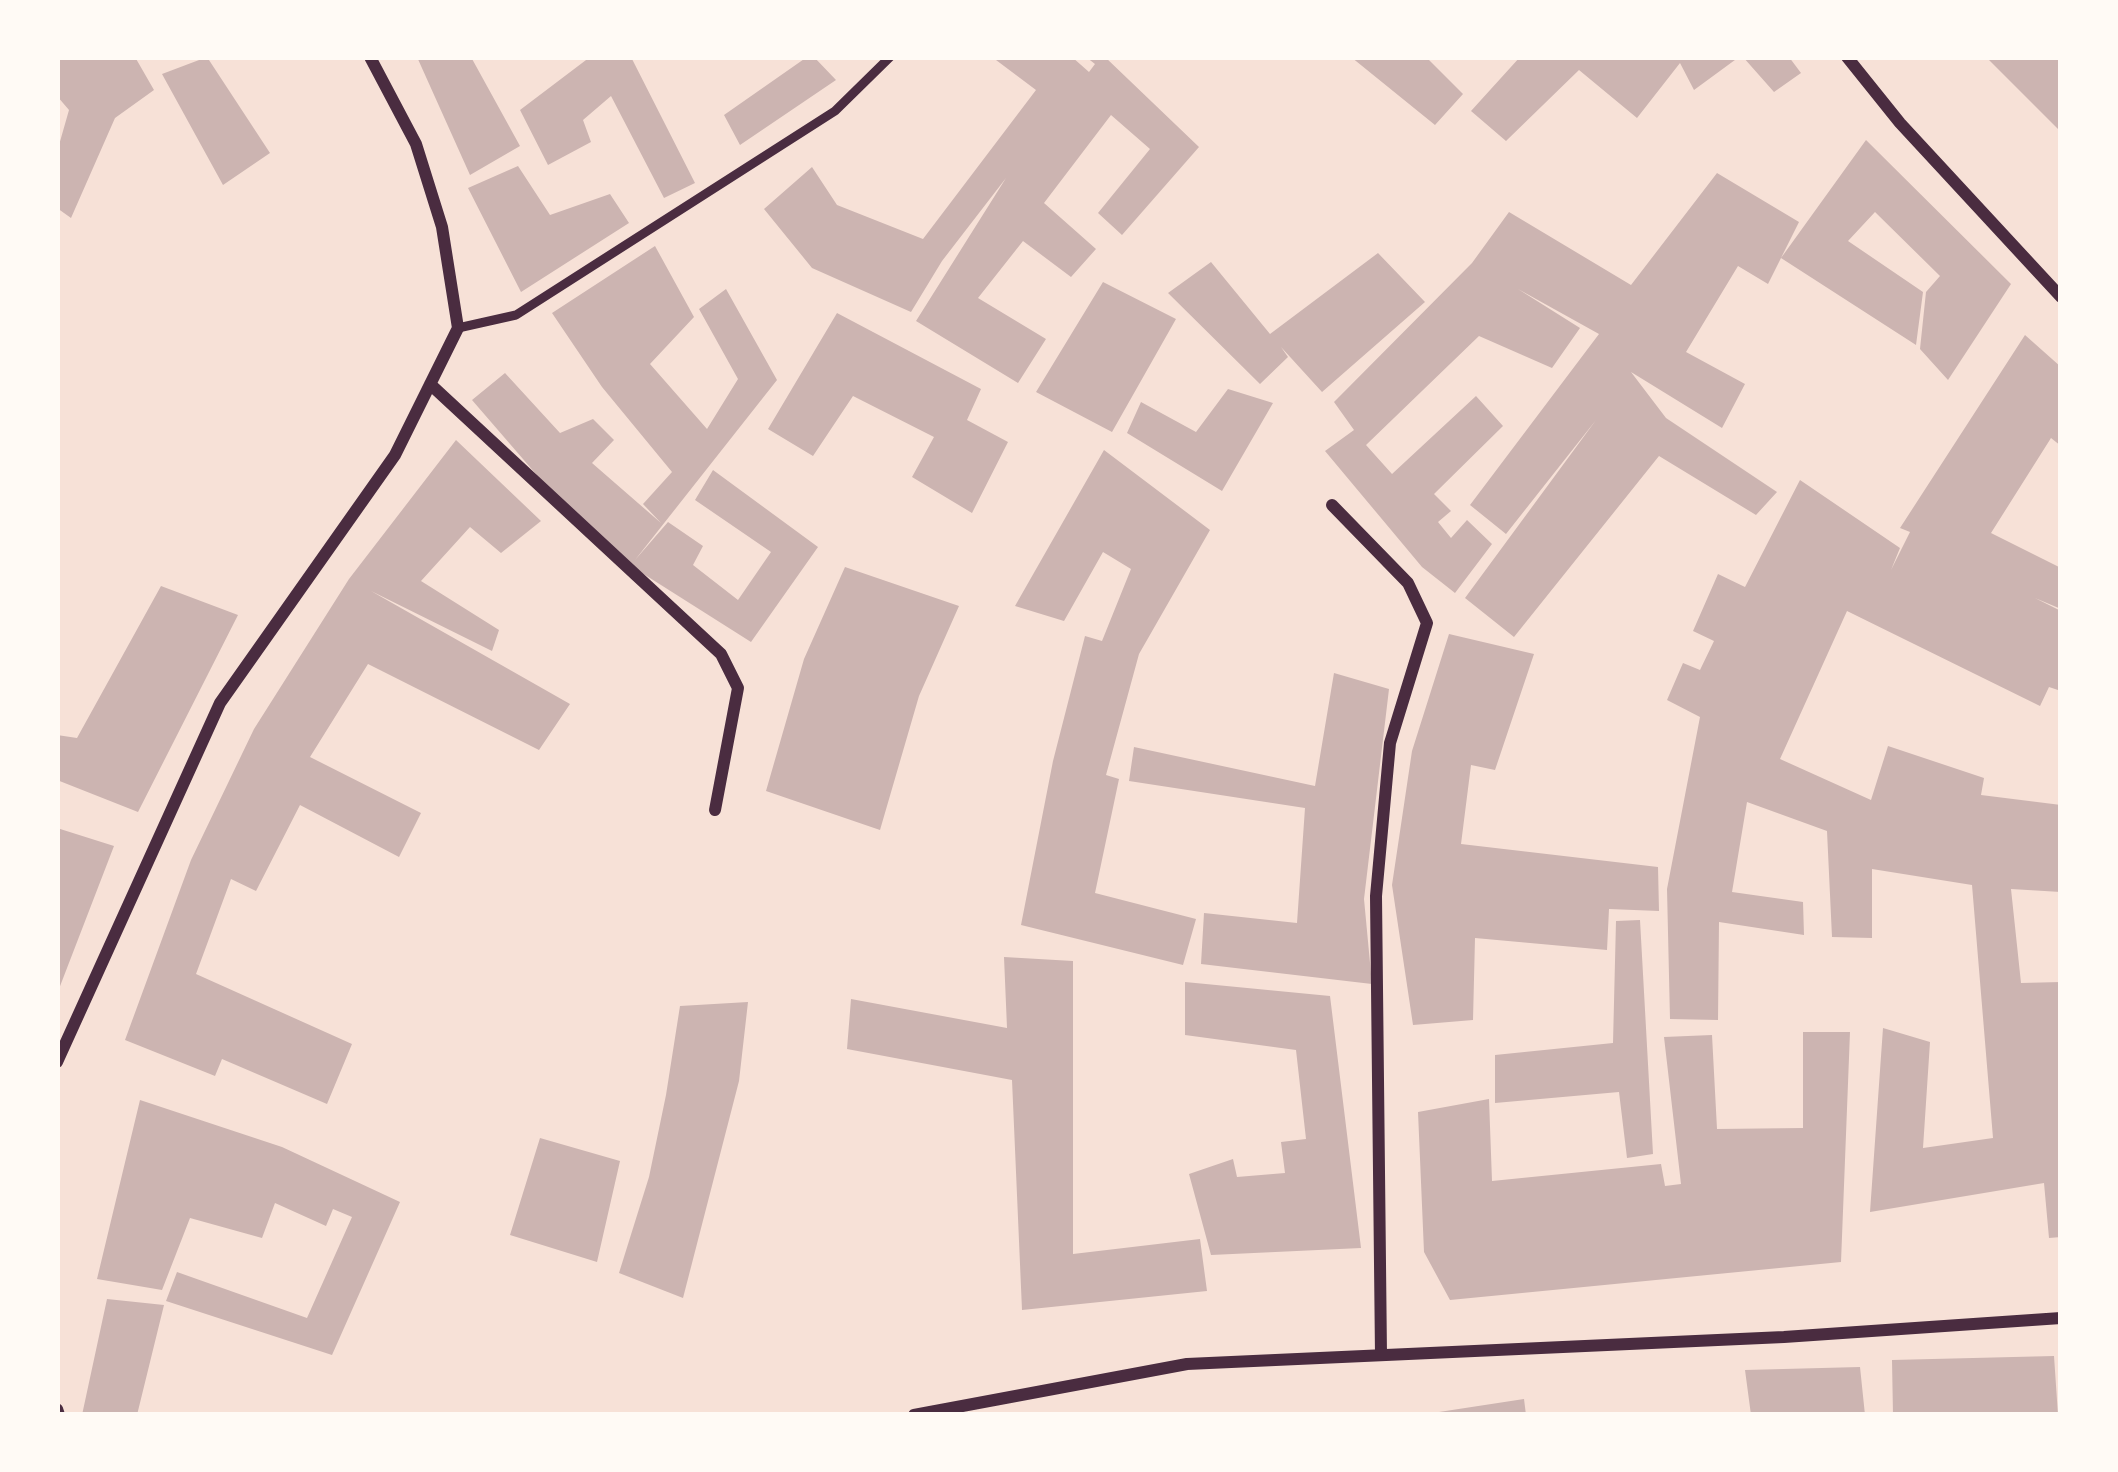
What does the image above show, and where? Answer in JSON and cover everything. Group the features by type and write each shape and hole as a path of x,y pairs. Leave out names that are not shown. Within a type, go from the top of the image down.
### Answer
{"street":[{"path":"57,1062 220,704 394,455 458,328 442,227 416,144 370,57"},
{"path":"1847,57 1900,123 2061,297"},
{"path":"430,383 722,654 738,688 715,810"},
{"path":"1332,505 1408,583 1427,622 1390,743 1376,896 1381,1355"},
{"path":"914,1415 1187,1364 1784,1337 2061,1318"}],"lane":[{"path":"458,328 515,315 836,111 890,57"}],"building":[{"path":"57,57 135,57 154,90 115,118 71,218 57,208 57,152 69,110 57,96"},
{"path":"207,57 270,153 223,185 162,74"},
{"path":"417,57 471,57 520,146 470,175"},
{"path":"590,57 631,57 695,183 664,198 611,96 583,120 591,142 548,165 520,110"},
{"path":"807,57 814,57 836,80 740,145 724,115"},
{"path":"992,57 1072,57 1089,72 1095,64 1086,57 1105,57 1199,147 1122,235 1098,213 1150,149 1111,115 1044,203 1096,249 1071,277 1023,241 978,298 1046,339 1018,383 916,321 1006,178 942,261 911,312 812,268 764,209 812,167 837,205 923,239 1036,90"},
{"path":"1351,57 1426,57 1463,94 1435,125"},
{"path":"1520,57 1739,57 1694,90 1680,63 1637,118 1579,70 1506,141 1471,111"},
{"path":"1743,57 1789,57 1801,73 1774,92"},
{"path":"1986,57 2061,57 2061,132"},
{"path":"1866,140 2011,284 1948,380 1920,349 1926,292 1940,276 1875,212 1848,241 1923,292 1916,345 1781,258"},
{"path":"518,166 550,215 610,194 629,223 521,292 468,188"},
{"path":"1717,173 1799,222 1768,284 1738,266 1686,352 1745,384 1722,428 1631,372 1666,418 1777,492 1756,515 1659,456 1514,637 1465,598 1596,420 1506,534 1470,505 1599,334 1518,289 1580,328 1552,368 1479,336 1366,445 1392,474 1476,396 1503,426 1434,494 1451,511 1438,522 1451,538 1467,520 1492,544 1455,593 1422,567 1325,451 1354,430 1334,402 1472,263 1509,212 1631,285"},
{"path":"655,246 694,317 650,364 707,429 738,379 699,309 726,289 777,380 635,560 668,522 703,546 693,565 738,600 771,552 695,500 713,470 818,547 751,642 631,566 561,503 472,400 505,373 560,433 593,419 614,440 592,463 661,523 643,504 672,472 602,387 552,313"},
{"path":"1378,253 1425,302 1322,392 1281,347 1288,357 1260,384 1168,293 1211,262 1270,334"},
{"path":"1103,282 1176,319 1112,432 1036,392"},
{"path":"837,313 981,389 967,420 1008,442 972,513 912,477 934,437 853,396 813,456 768,429"},
{"path":"2025,335 2061,367 2061,446 2051,438 1991,533 2061,568 2061,609 2035,598 2061,611 2061,691 2049,687 2040,706 1847,611 1780,759 1871,800 1888,746 1984,778 1981,795 2061,805 2061,892 2011,889 2021,983 2061,982 2061,1237 2049,1238 2044,1183 1870,1212 1883,1028 1930,1042 1923,1148 1993,1138 1972,885 1872,869 1872,938 1832,937 1827,831 1747,802 1732,892 1803,902 1804,935 1719,922 1718,1020 1670,1019 1667,889 1700,717 1667,700 1683,663 1700,670 1714,641 1693,631 1718,574 1745,587 1800,480 1900,548 1891,570 1910,532 1900,528"},
{"path":"1228,389 1273,403 1222,491 1127,433 1141,402 1196,432"},
{"path":"456,440 541,521 501,553 470,527 421,581 499,630 492,651 371,591 570,704 539,750 368,664 310,757 421,813 399,857 300,805 256,891 231,879 196,974 352,1044 327,1104 222,1059 215,1076 125,1040 191,860 254,729 349,579"},
{"path":"1104,450 1210,530 1139,654 1106,775 1119,779 1095,893 1196,919 1183,965 1021,925 1053,761 1085,636 1102,641 1131,569 1103,552 1064,621 1015,606"},
{"path":"845,567 959,606 919,696 880,830 766,791 804,659"},
{"path":"161,586 238,615 138,812 57,780 57,735 77,738"},
{"path":"1449,634 1534,654 1495,770 1471,765 1461,844 1658,867 1659,911 1609,909 1607,950 1475,938 1473,1020 1413,1025 1392,885 1412,751"},
{"path":"1334,673 1389,689 1364,899 1372,984 1201,964 1204,913 1297,923 1305,808 1129,781 1134,747 1315,786"},
{"path":"57,828 114,846 57,994"},
{"path":"1640,920 1653,1154 1627,1158 1619,1092 1495,1103 1495,1055 1613,1043 1616,921"},
{"path":"1004,957 1073,961 1073,1254 1200,1239 1207,1291 1022,1310 1012,1080 847,1049 851,999 1007,1028"},
{"path":"1185,982 1330,996 1361,1248 1211,1255 1189,1174 1233,1159 1237,1177 1285,1173 1281,1142 1306,1139 1296,1050 1185,1035"},
{"path":"748,1002 739,1081 683,1298 619,1273 649,1177 680,1006"},
{"path":"1803,1032 1850,1032 1841,1262 1450,1300 1424,1252 1418,1112 1489,1099 1492,1181 1661,1164 1665,1186 1681,1184 1664,1037 1712,1035 1717,1129 1803,1128"},
{"path":"140,1100 282,1147 400,1202 332,1355 166,1301 177,1272 307,1318 352,1217 333,1209 326,1226 275,1203 262,1238 190,1218 162,1290 97,1279"},
{"path":"540,1138 620,1161 597,1262 510,1235"},
{"path":"107,1299 164,1305 137,1415 82,1415"},
{"path":"2054,1356 2058,1415 1893,1415 1892,1360"},
{"path":"1860,1367 1865,1415 1751,1415 1745,1370"},
{"path":"1524,1399 1526,1415 1439,1415 1439,1412"}]}
